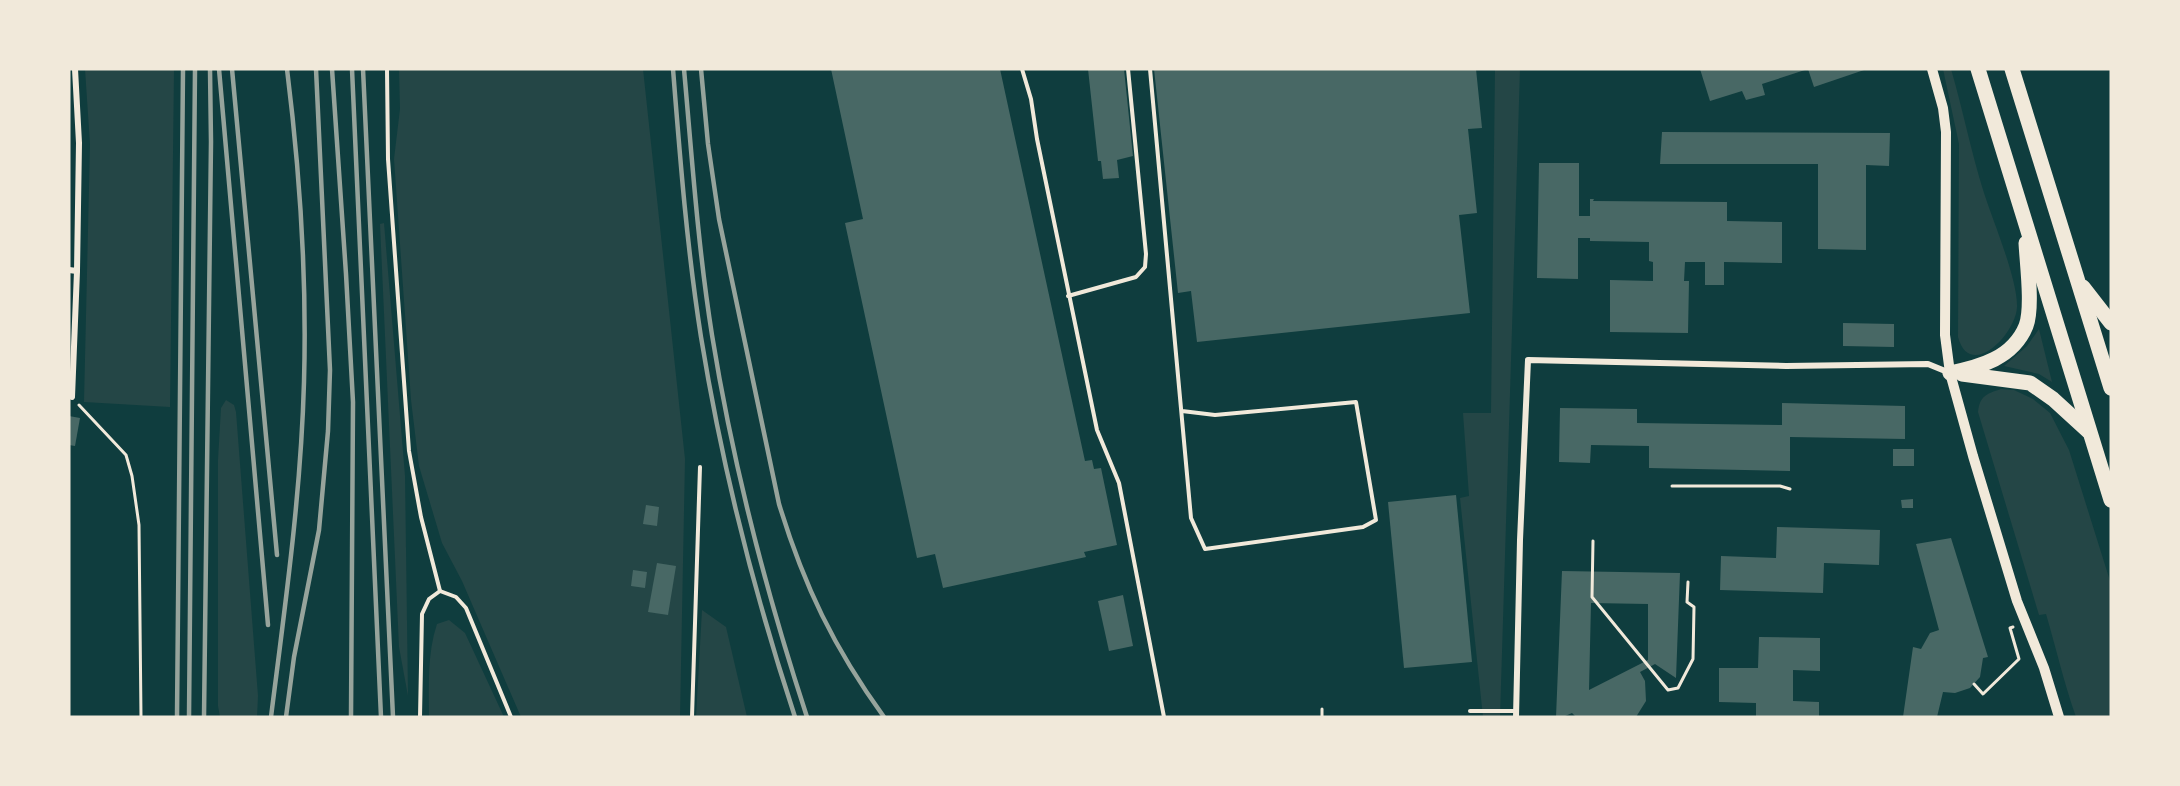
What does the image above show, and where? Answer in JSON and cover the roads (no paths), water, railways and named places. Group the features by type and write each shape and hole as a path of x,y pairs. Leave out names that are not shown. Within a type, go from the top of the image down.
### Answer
{"highway":[{"path":"1978,69 2111,500"},
{"path":"2012,69 2111,388"},
{"path":"1950,373 1993,361 2010,349 2026,326 2029,290 2024,217"},
{"path":"2077,280 2111,323"},
{"path":"1950,373 2030,384 2053,399 2090,432"}],"street":[{"path":"71,397 77,271 79,143 75,69"},
{"path":"1932,69 1943,108 1946,132 1946,335 1950,373 1973,456 2025,623 2044,668 2059,717"},
{"path":"69,141 79,143"},
{"path":"69,270 77,271"},
{"path":"1517,714 1520,540 1528,360 1786,366 1928,364 1950,373"}],"lane":[{"path":"387,69 388,159 409,451 421,517 440,591"},
{"path":"1022,69 1031,99 1037,140 1096,430 1119,483 1164,717"},
{"path":"1068,296 1137,277 1145,267 1146,255 1128,69"},
{"path":"1150,69 1191,518 1206,549 1363,526 1376,520 1356,402 1215,415 1182,411"},
{"path":"692,717 700,466"},
{"path":"420,717 422,614 429,599 440,591"},
{"path":"440,591 456,597 466,608 511,717"},
{"path":"1470,711 1517,714"}],"railway":[{"path":"177,717 183,69"},
{"path":"189,717 195,69"},
{"path":"204,717 210,69"},
{"path":"219,69 268,625"},
{"path":"232,69 277,555"},
{"path":"271,717 296,508 304,382 301,225 296,147 287,69"},
{"path":"286,717 294,657 319,530 328,431 330,370 316,69"},
{"path":"332,69 353,402 351,717"},
{"path":"352,69 381,717"},
{"path":"363,69 393,717"},
{"path":"673,69 688,237 709,385 740,529 795,717"},
{"path":"684,69 703,269 720,384 740,480 764,575 807,717"},
{"path":"701,69 708,144 719,219 779,504 799,562 822,615 850,666 884,717"}]}
